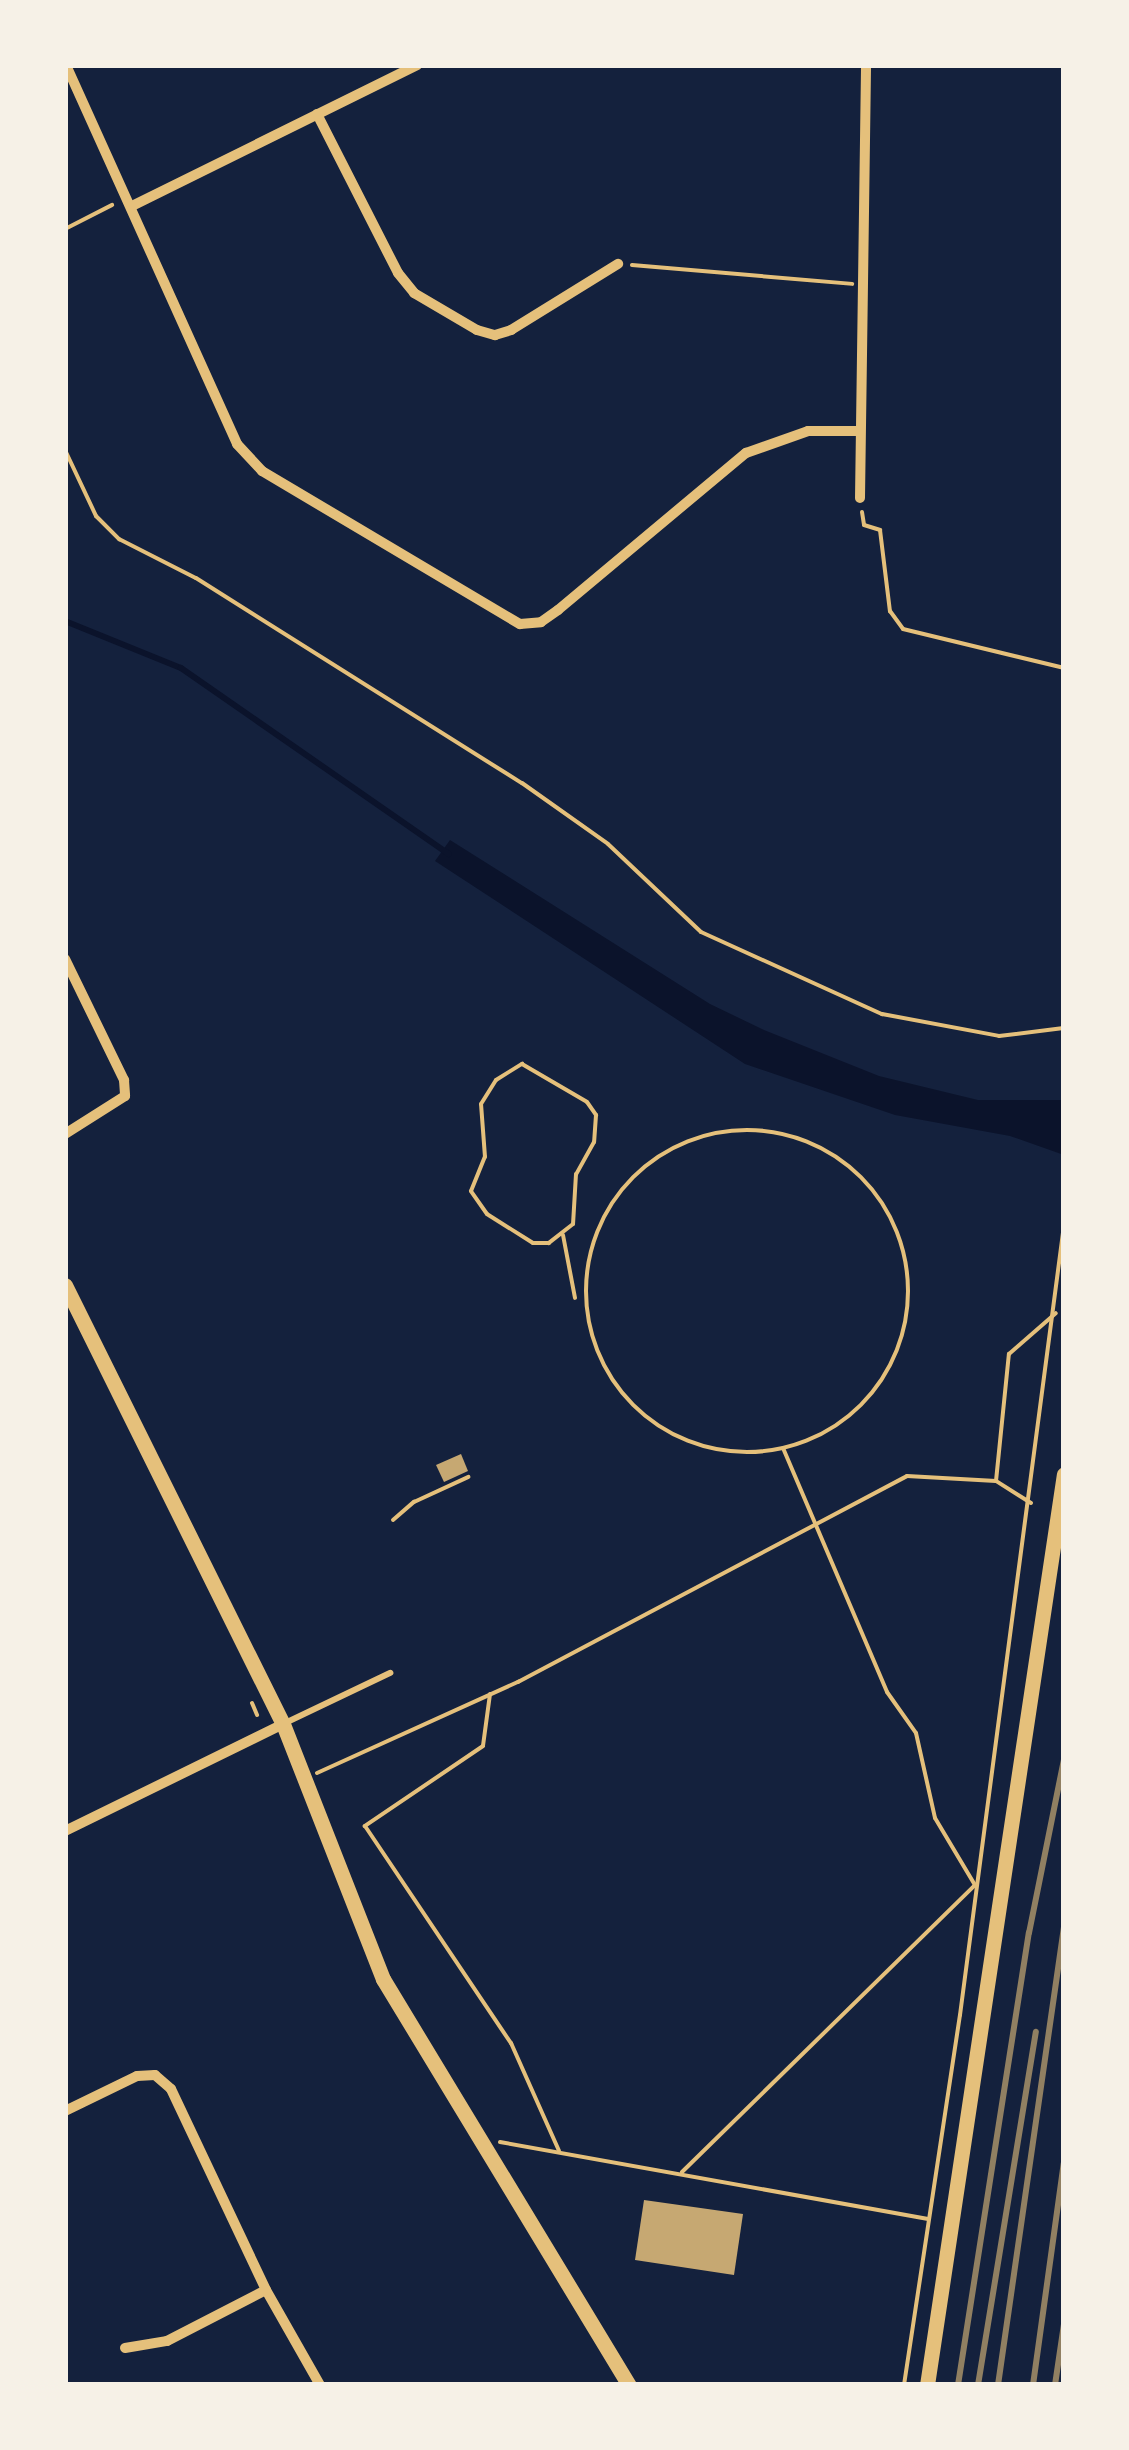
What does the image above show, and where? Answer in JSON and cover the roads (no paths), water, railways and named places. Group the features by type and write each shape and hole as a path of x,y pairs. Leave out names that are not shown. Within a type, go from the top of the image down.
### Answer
{"street":[{"path":"66,65 132,200 237,444 262,470 520,624 541,622 558,610 746,453 808,431 859,431"},
{"path":"132,200 417,65"},
{"path":"860,498 866,286 866,65"},
{"path":"317,114 398,273 414,293 477,330 495,335 511,330 618,264"},
{"path":"65,959 124,1080 125,1096 65,1134"},
{"path":"65,1285 283,1724 383,1978 629,2385"},
{"path":"926,2385 1064,1474"},
{"path":"65,1816 68,1830 283,1724"},
{"path":"65,2111 138,2076 155,2075 171,2089 266,2290 320,2385"},
{"path":"125,2348 166,2341 266,2290"}],"lane":[{"path":"283,1724 390,1673"}],"water":[{"path":"450,840 710,1004 764,1030 879,1076 978,1100 1064,1100 1064,1155 1010,1136 895,1115 745,1064 435,861"}],"waterway":[{"path":"65,621 181,668 449,854"}],"railway":[{"path":"958,2385 1029,1933 1064,1760"},
{"path":"998,2385 1064,1926"},
{"path":"978,2385 1036,2032"},
{"path":"1033,2385 1064,2163"},
{"path":"1055,2385 1064,2324"}]}
